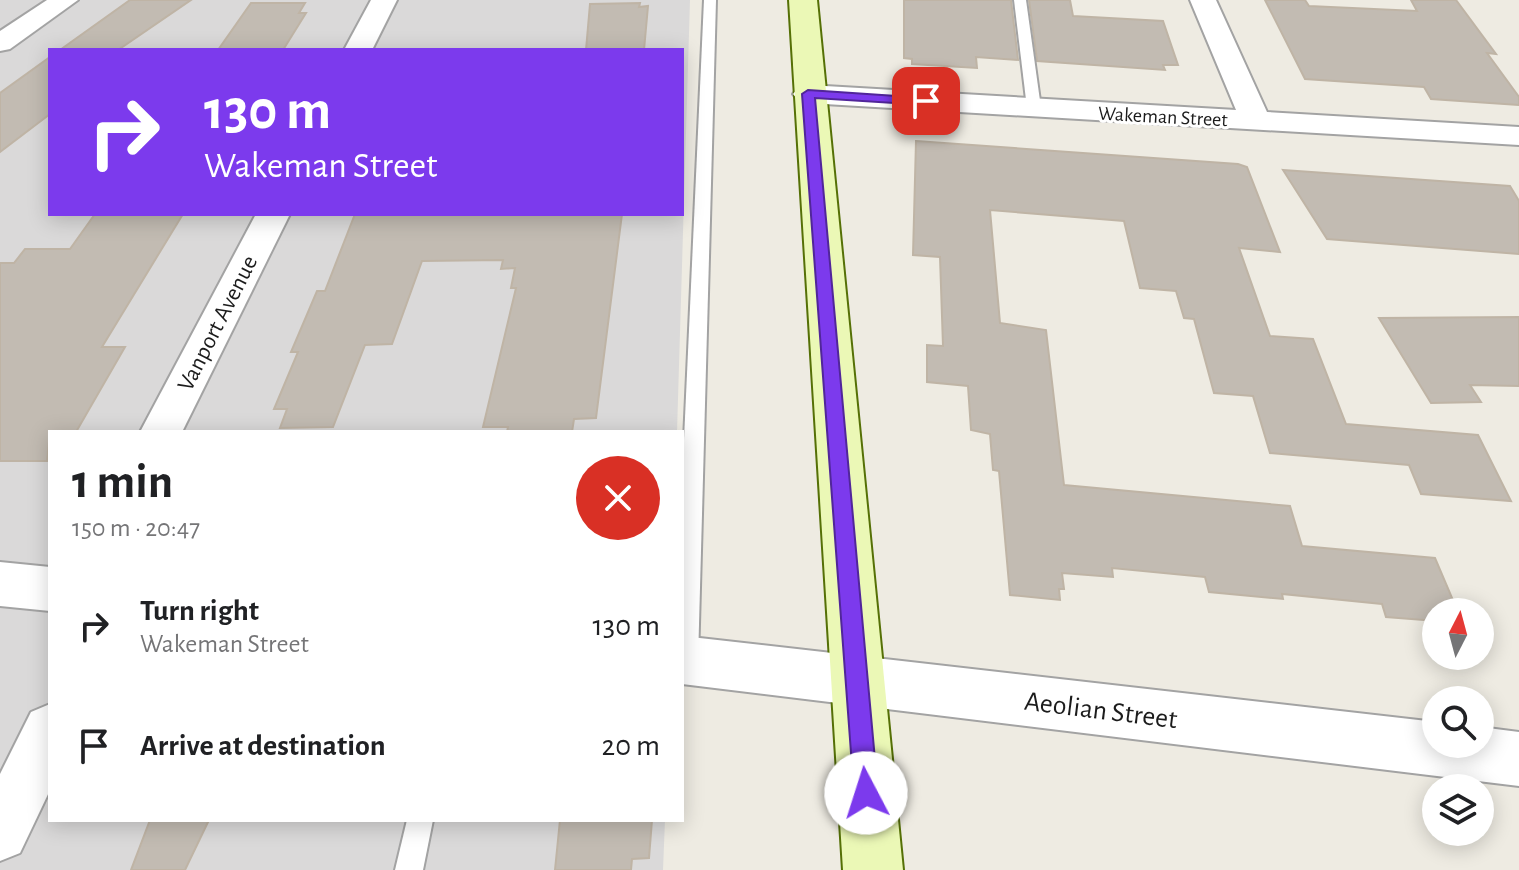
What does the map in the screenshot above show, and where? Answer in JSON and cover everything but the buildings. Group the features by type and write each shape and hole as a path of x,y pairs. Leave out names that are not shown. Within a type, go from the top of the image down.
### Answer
{"main road":[{"path":"803,0 808,94 873,870"}],"street":[{"path":"0,43 65,0"},
{"path":"359,48 384,0"},
{"path":"1203,0 1256,121"},
{"name":"Wakeman Street","path":"808,94 1519,136"},
{"name":"Vanport Avenue","path":"162,430 272,216"},
{"path":"0,584 48,589"},
{"name":"Aeolian Street","path":"684,661 1519,759"},
{"path":"0,833 48,735"}],"lane":[{"path":"684,661 710,0"},
{"path":"1020,0 1034,108"},
{"path":"409,870 420,822"}],"shaded area":[{"path":"0,0 690,0 684,199 684,48 48,48 48,216 684,216 677,430 48,430 48,822 665,822 663,870 0,870"}],"route":[{"path":"866,793 808,94 926,101"}]}
